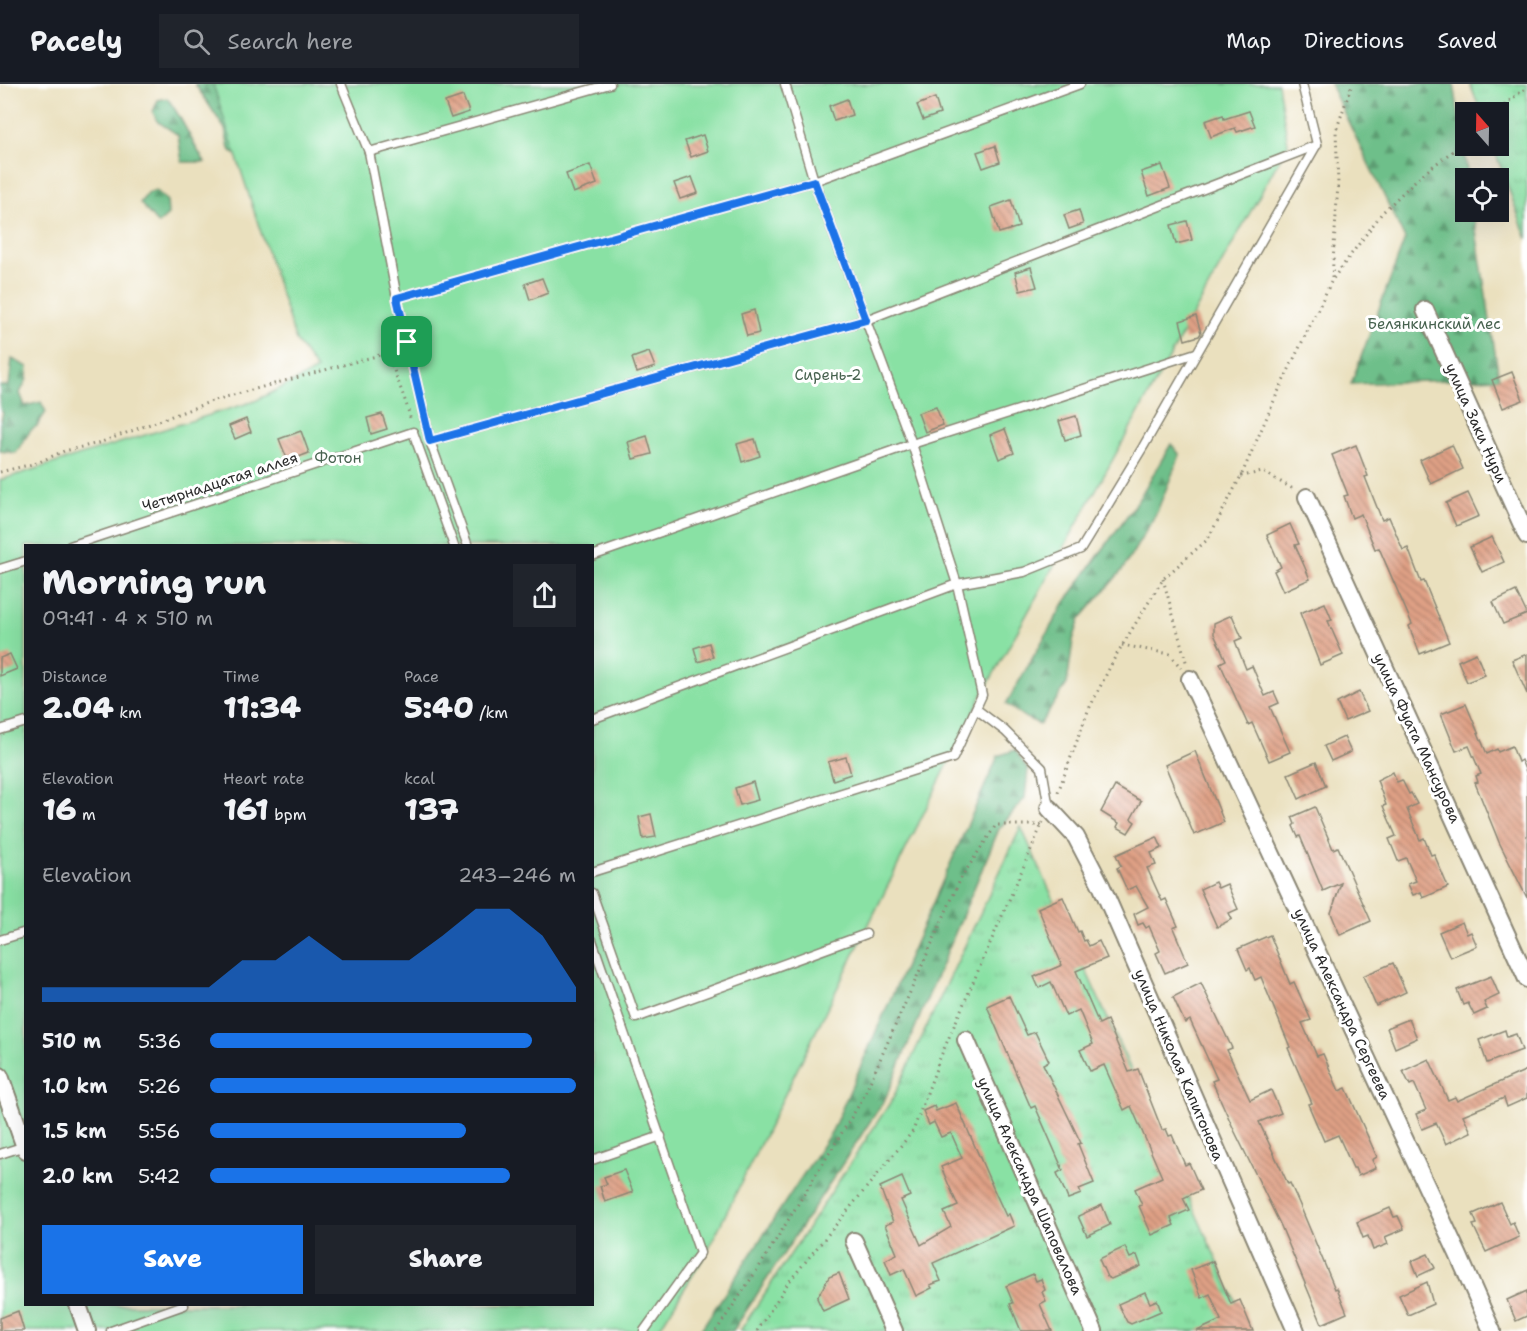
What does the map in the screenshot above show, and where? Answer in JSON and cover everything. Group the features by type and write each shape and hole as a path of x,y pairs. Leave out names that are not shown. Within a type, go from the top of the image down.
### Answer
{"street":[{"name":"улица Заки Нури","path":"1425,310 1527,536"},
{"name":"улица Фуата Мансурова","path":"1307,497 1527,979"},
{"name":"улица Александра Сергеева","path":"1190,679 1492,1331"},
{"name":"улица Николая Капитонова","path":"1049,808 1076,837 1101,885 1296,1331"},
{"name":"улица Александра Шаповалова","path":"966,1040 1094,1331"},
{"path":"0,1076 24,1144"},
{"path":"854,1241 894,1331"},
{"path":"78,1306 87,1331"}],"lane":[{"path":"341,84 369,152 397,298 430,441 467,544"},
{"path":"369,152 610,84"},
{"path":"594,871 953,758 982,695 957,584 912,444 814,181 785,84"},
{"path":"397,298 814,181 1080,84"},
{"path":"594,718 957,584 1023,572 1081,549 1143,447 1317,144 1302,84"},
{"path":"430,441 866,320 1317,144"},
{"path":"594,555 912,444 1196,353"},
{"path":"413,432 452,544"},
{"name":"Четырнадцатая аллея","path":"76,544 413,432"},
{"path":"0,569 24,562"},
{"path":"976,709 1005,732 1042,768 1049,808"},
{"path":"0,730 24,723"},
{"path":"594,899 636,1018 866,934"},
{"path":"0,940 24,933"},
{"path":"594,951 661,1136 700,1253 644,1331"},
{"path":"594,1159 661,1136"},
{"path":"0,1154 24,1147"},
{"path":"111,1331 181,1306"}],"path":[{"path":"1332,280 1338,184 1336,131 1352,84"},
{"path":"1508,102 1527,87"},
{"path":"757,1331 788,1283 913,1131 940,1058 1049,808 1059,790 1088,711 1122,645 1163,579 1208,539 1242,476 1277,394 1332,280 1382,213 1420,176 1455,149"},
{"path":"0,472 37,463 64,450 99,443 214,400 387,353 397,353 407,342"},
{"path":"387,353 406,403 413,432"},
{"path":"1242,476 1263,472 1307,497"},
{"path":"1163,579 1190,679"},
{"path":"1122,645 1170,654 1190,679"},
{"path":"717,1331 862,1100 961,878 996,825 1042,825"}],"green space":[{"path":"195,84 224,84 242,160 229,149 225,129"},
{"name":"Сирень-2","path":"213,84 1278,84 1288,144 982,695 706,1254 658,1331 0,1331 0,480 255,401 317,370 296,341"},
{"name":"Белянкинский лес","path":"1330,84 1454,84 1457,102 1455,156 1465,156 1467,168 1455,168 1455,222 1475,222 1499,378 1351,384 1405,239"},
{"path":"1470,84 1527,84 1527,239 1509,190 1509,168 1501,168 1497,156 1509,156 1509,102 1477,102"},
{"path":"167,98 205,162 182,162 178,135 157,121 153,112 158,100"},
{"path":"156,190 167,201 168,215 158,224 140,203 148,193"},
{"path":"12,359 28,367 27,379 20,393 25,406 41,402 46,412 16,453 0,451 0,424 3,413 0,408 0,386 9,386"},
{"path":"1171,444 1180,455 1156,514 1123,569 1080,619 1073,640 1067,684 1040,724 1026,718 1006,704 1065,602 1137,502"},
{"path":"1015,750 1028,770 1025,798 999,829 885,1099 733,1331 700,1331 832,1131 998,756"},
{"path":"1021,827 1249,1331 740,1331 892,1100"}],"building":[{"path":"463,96 469,112 451,118 445,102"},
{"path":"935,98 940,114 923,120 917,105"},
{"path":"847,99 852,115 834,121 829,106"},
{"path":"1249,111 1255,126 1237,132 1235,128 1211,137 1205,121 1223,115 1224,119"},
{"path":"703,135 708,151 691,157 685,141"},
{"path":"995,146 1000,162 983,168 977,152"},
{"path":"590,165 597,184 573,193 566,174"},
{"path":"1162,165 1170,188 1149,196 1141,172"},
{"path":"692,177 698,193 680,199 674,183"},
{"path":"1011,200 1019,227 999,233 991,207"},
{"path":"1079,210 1083,224 1069,229 1064,215"},
{"path":"1187,221 1192,240 1176,244 1171,225"},
{"path":"1031,267 1037,287 1020,291 1015,272"},
{"path":"542,278 548,293 530,300 525,284"},
{"path":"754,310 759,333 747,336 741,314"},
{"path":"1196,316 1201,333 1199,336 1185,340 1180,321"},
{"path":"649,352 655,367 637,373 632,358"},
{"path":"1512,372 1523,400 1503,408 1492,380"},
{"path":"936,407 943,425 925,432 918,413"},
{"path":"382,414 387,429 371,434 367,418"},
{"path":"1076,416 1081,435 1065,440 1059,421"},
{"path":"246,419 251,432 235,439 229,426"},
{"path":"1005,429 1014,453 999,459 990,435"},
{"path":"301,431 309,453 288,461 279,439"},
{"path":"647,436 652,454 633,459 628,442"},
{"path":"755,439 760,456 742,462 737,444"},
{"path":"1356,445 1368,476 1365,477 1382,520 1389,517 1403,550 1408,548 1449,642 1420,654 1409,626 1412,624 1379,548 1375,549 1361,514 1352,518 1344,496 1348,495 1332,455"},
{"path":"1452,445 1463,469 1431,484 1420,460"},
{"path":"1468,493 1479,516 1456,526 1446,503"},
{"path":"1290,524 1299,544 1295,545 1310,579 1283,591 1274,571 1281,567 1267,535"},
{"path":"1492,537 1504,562 1482,572 1470,547"},
{"path":"1516,591 1527,614 1503,624 1493,602"},
{"path":"1325,603 1332,620 1328,621 1343,655 1320,665 1300,613"},
{"path":"1232,615 1242,638 1235,641 1246,669 1252,666 1265,696 1274,692 1279,703 1270,707 1290,752 1269,761 1252,723 1248,725 1220,663 1226,660 1214,634 1214,623"},
{"path":"709,643 713,657 698,662 694,648"},
{"path":"1476,653 1485,675 1467,682 1458,661"},
{"path":"10,654 17,669 0,676 0,658"},
{"path":"1527,654 1527,694 1512,660"},
{"path":"1359,692 1368,711 1345,721 1337,703"},
{"path":"1466,704 1487,754 1512,746 1518,762 1521,760 1527,774 1527,898 1499,842 1475,783 1478,782 1476,776 1481,774 1469,746 1456,751 1441,714"},
{"path":"1344,737 1351,752 1331,761 1324,746"},
{"path":"1195,751 1224,822 1194,835 1165,765"},
{"path":"846,757 851,774 833,780 828,762"},
{"path":"1316,762 1326,786 1299,799 1288,774"},
{"path":"1393,772 1397,782 1402,780 1417,804 1407,809 1420,840 1424,838 1431,855 1434,854 1448,887 1423,898 1421,892 1413,895 1408,884 1416,881 1406,858 1398,861 1389,839 1396,836 1383,806 1386,805 1377,780"},
{"path":"753,782 758,800 740,805 735,788"},
{"path":"1115,786 1141,801 1131,819 1135,822 1128,833 1117,827 1119,823 1101,812"},
{"path":"1315,807 1333,849 1338,847 1371,921 1340,935 1331,913 1341,883 1323,891 1300,836 1298,837 1293,826 1295,824 1292,817"},
{"path":"651,814 656,837 643,839 639,817"},
{"path":"1157,837 1162,848 1151,853 1156,865 1147,868 1162,901 1166,899 1178,926 1173,928 1188,963 1165,973 1156,953 1160,951 1149,926 1146,928 1143,923 1138,925 1134,914 1148,907 1136,886 1127,890 1117,868 1121,866 1116,855"},
{"path":"1215,882 1218,888 1227,884 1238,909 1229,913 1232,919 1217,927 1200,889"},
{"path":"1063,897 1084,941 1086,940 1089,946 1099,941 1107,958 1076,971 1099,1024 1107,1020 1129,1072 1138,1069 1162,1130 1166,1129 1169,1136 1172,1135 1185,1165 1189,1163 1201,1190 1183,1198 1189,1210 1171,1218 1174,1225 1152,1235 1139,1206 1142,1205 1135,1189 1162,1177 1131,1106 1124,1110 1104,1065 1090,1071 1080,1050 1093,1044 1079,1010 1066,1016 1051,982 1039,988 1034,977 1062,965 1038,908"},
{"path":"1462,922 1467,934 1471,932 1477,946 1450,957 1439,932"},
{"path":"1270,935 1290,984 1294,982 1311,1020 1302,1023 1317,1056 1323,1054 1339,1091 1346,1088 1377,1157 1372,1160 1376,1168 1358,1176 1338,1135 1324,1141 1308,1104 1312,1103 1261,977 1255,980 1250,968 1247,970 1238,949"},
{"path":"1393,963 1406,992 1376,1006 1363,976"},
{"path":"1491,976 1499,995 1484,1002 1487,1009 1474,1015 1468,1003 1463,1005 1457,990"},
{"path":"1201,983 1232,1048 1227,1050 1250,1100 1271,1090 1281,1113 1259,1122 1288,1184 1290,1183 1347,1313 1322,1324 1281,1226 1212,1081 1217,1079 1190,1020 1185,1023 1173,997"},
{"path":"1009,996 1027,1035 1035,1032 1049,1061 1043,1064 1081,1143 1078,1144 1094,1183 1079,1189 1081,1194 1068,1199 1057,1173 1063,1170 1035,1106 1031,1108 987,1006"},
{"path":"1409,1019 1417,1038 1395,1048 1387,1028"},
{"path":"1505,1030 1507,1037 1516,1034 1522,1050 1487,1063 1479,1040"},
{"path":"1429,1059 1448,1100 1455,1097 1457,1101 1527,1070 1527,1098 1507,1107 1504,1098 1463,1115 1471,1132 1446,1144 1436,1123 1422,1129 1416,1114 1426,1110 1414,1083 1410,1085 1403,1071"},
{"path":"956,1103 1006,1216 1009,1214 1014,1226 933,1263 941,1281 930,1285 932,1288 916,1296 904,1269 891,1275 885,1260 897,1254 885,1225 893,1222 880,1187 902,1177 910,1196 901,1200 921,1245 951,1227 944,1212 958,1206 941,1167 962,1158 951,1133 941,1137 934,1122 929,1125 923,1111 934,1106 936,1111"},
{"path":"624,1170 633,1192 605,1202 600,1186 607,1184 604,1177"},
{"path":"1500,1202 1510,1224 1513,1222 1519,1237 1486,1252 1473,1225 1477,1224 1473,1214"},
{"path":"1102,1205 1110,1225 1087,1236 1078,1216"},
{"path":"1390,1208 1394,1217 1398,1216 1404,1229 1385,1237 1388,1244 1373,1250 1368,1236 1363,1238 1357,1222"},
{"path":"1125,1247 1130,1258 1137,1255 1141,1266 1111,1279 1107,1277 1099,1259"},
{"path":"1428,1254 1435,1268 1418,1276 1412,1261"},
{"path":"1213,1261 1231,1304 1240,1300 1253,1331 1197,1331 1221,1320 1210,1294 1202,1298 1191,1270"},
{"path":"839,1273 849,1299 823,1311 817,1298 829,1277"},
{"path":"1033,1274 1036,1281 1041,1279 1045,1290 1042,1292 1046,1301 1040,1304 1052,1331 1021,1331 1010,1304 1013,1303 1006,1286"},
{"path":"1427,1282 1433,1304 1408,1315 1399,1295"},
{"path":"1527,1291 1527,1316 1516,1321 1507,1300"},
{"path":"1145,1292 1150,1303 1157,1300 1161,1311 1131,1324 1127,1322 1118,1304"},
{"path":"18,1311 24,1331 0,1331 0,1318"}],"route":[{"path":"814,181 866,320 430,441 407,342 397,298 814,181"}],"park label":[{"name":"Фотон","path":"338,458"}]}
